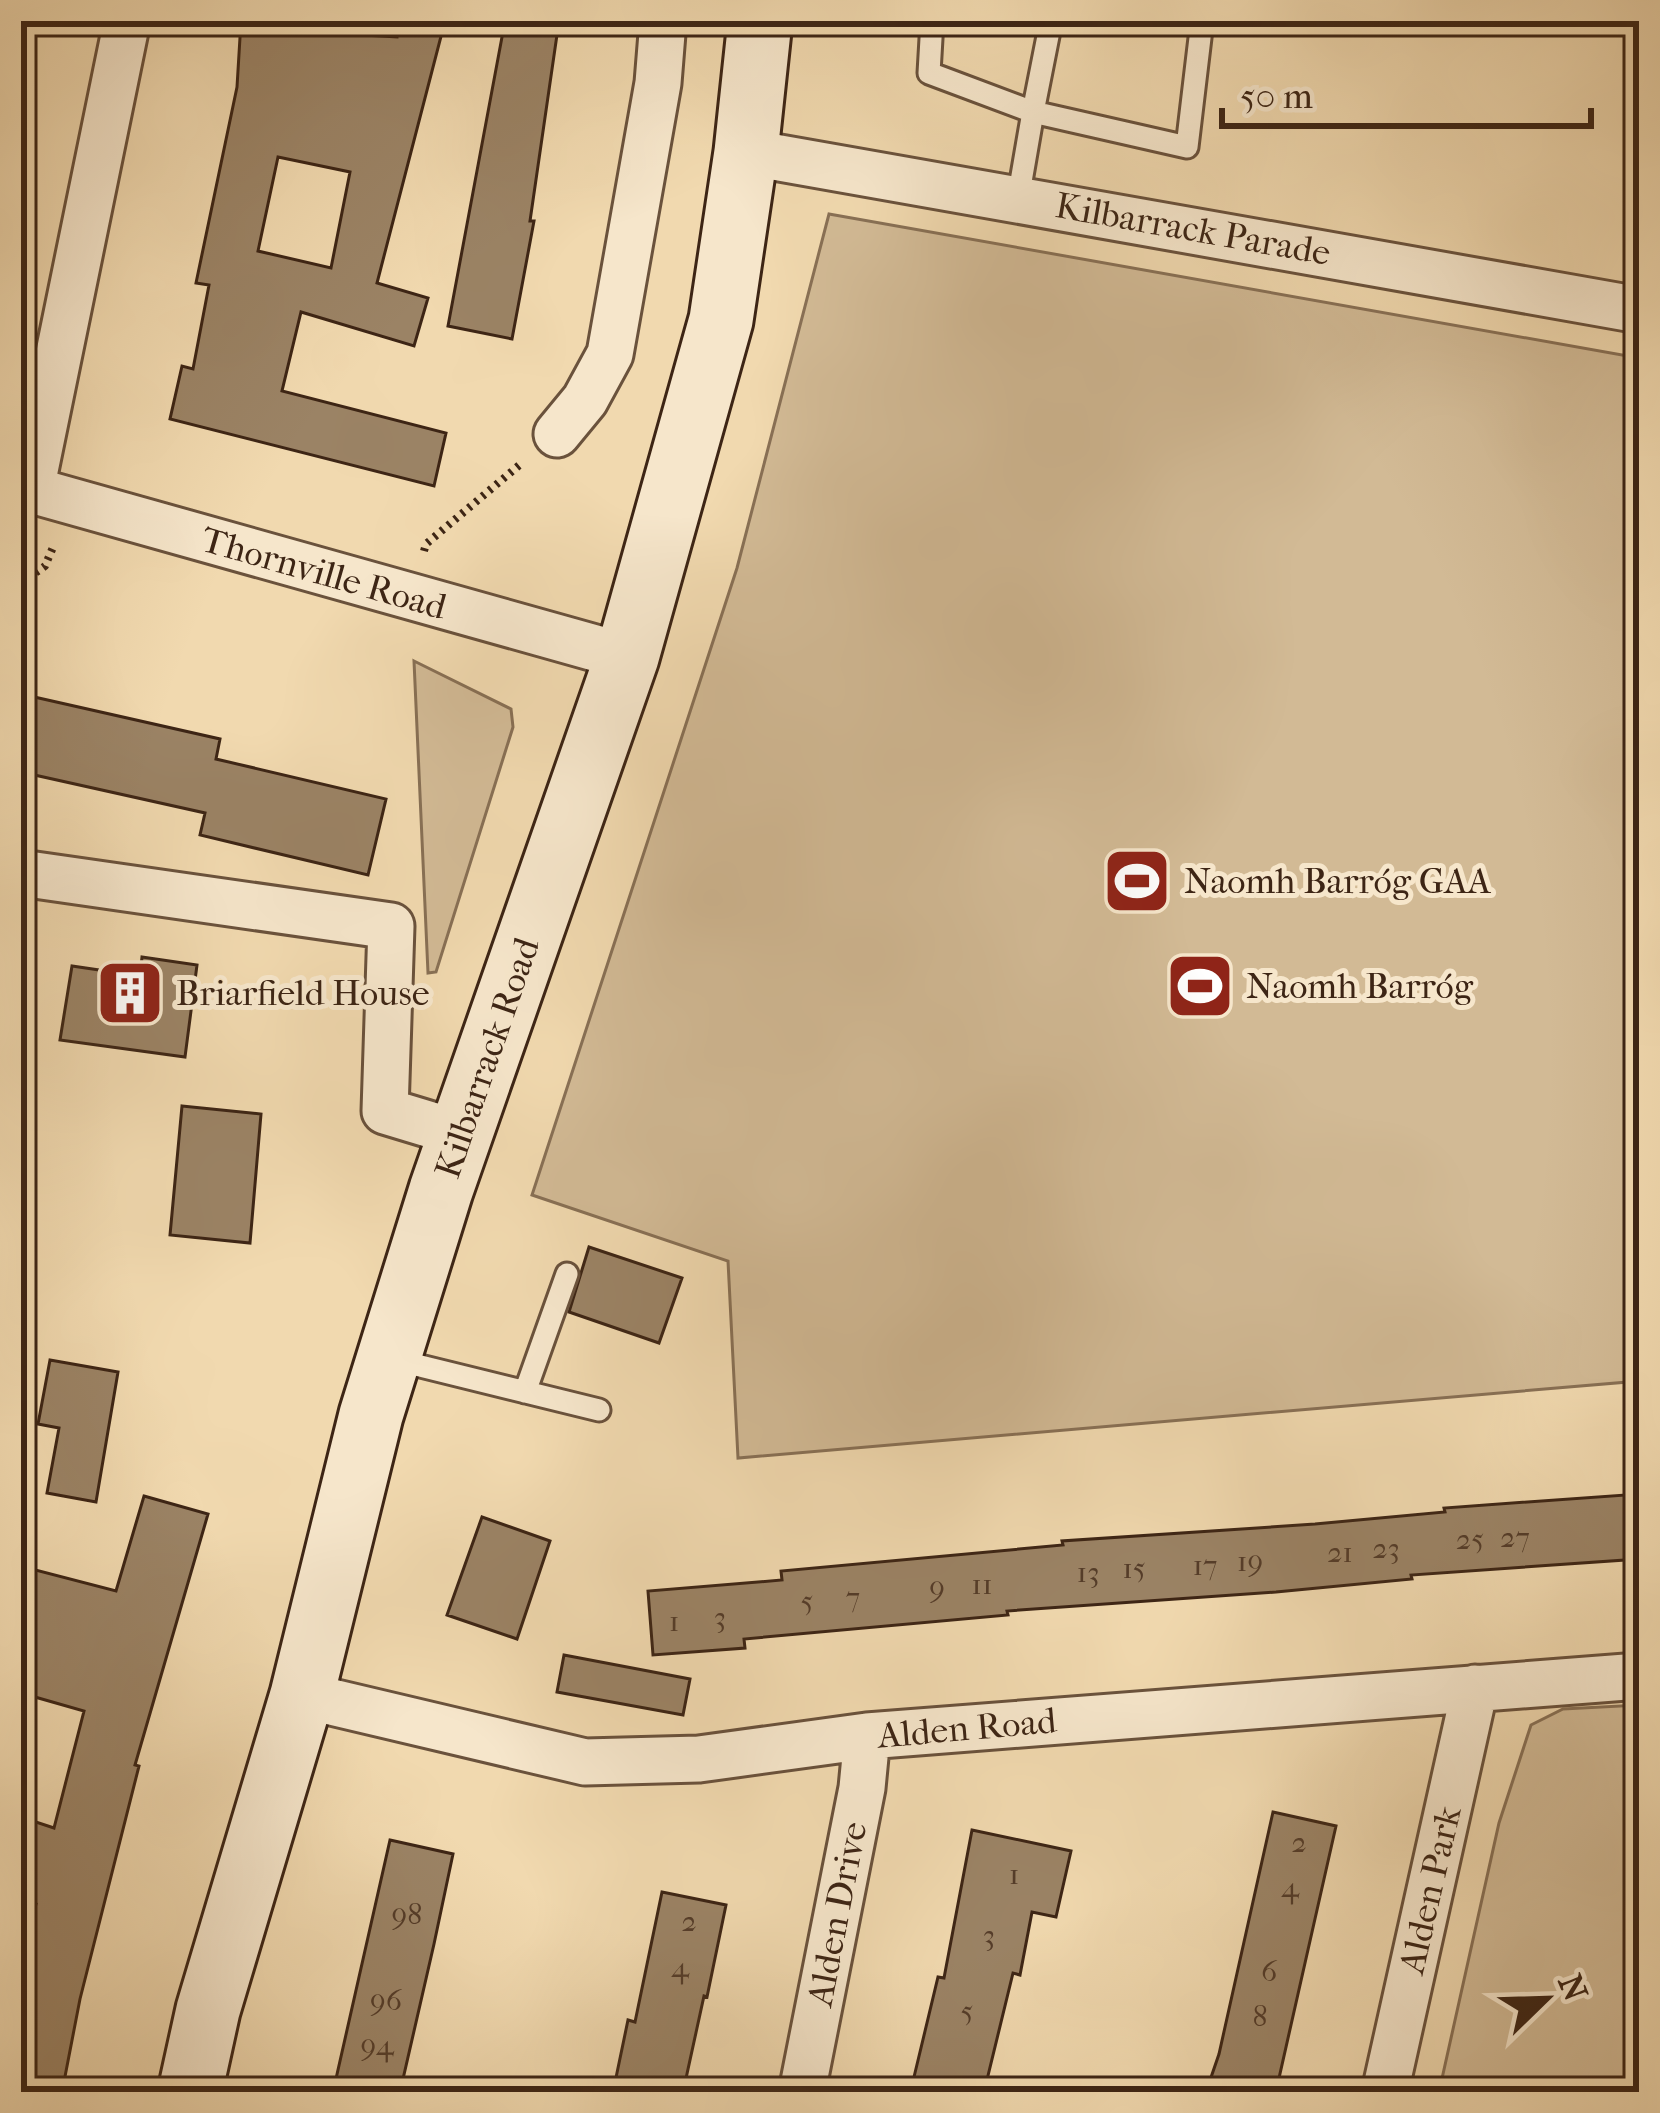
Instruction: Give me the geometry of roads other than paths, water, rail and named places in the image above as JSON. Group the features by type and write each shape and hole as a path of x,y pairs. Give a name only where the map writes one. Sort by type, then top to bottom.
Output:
{"main road":[{"name":"Kilbarrack Road","path":"190,2092 208,2010 302,1695 371,1415 461,1134 627,657 721,320 760,21"}],"street":[{"path":"26,488 128,21"},
{"path":"557,434 585,400 610,354 658,83 662,21"},
{"name":"Kilbarrack Parade","path":"746,152 1639,310"},
{"name":"Thornville Road","path":"26,488 627,657"},
{"path":"21,873 391,926 385,1111 461,1134"},
{"name":"Alden Road","path":"302,1695 585,1762 699,1759 867,1736 1639,1676"},
{"name":"Alden Park","path":"1385,2092 1475,1688"},
{"name":"Alden Drive","path":"802,2092 862,1787 867,1736"}],"lane":[{"path":"932,21 929,73 1033,112 1187,147 1202,21"},
{"path":"1018,199 1051,21"},
{"path":"525,1392 567,1274"},
{"path":"389,1358 598,1410"}],"place":[{"name":"Naomh Barróg GAA","path":"1137,881"},
{"name":"Naomh Barróg","path":"1200,986"},
{"name":"Briarfield House","path":"130,993"}]}
